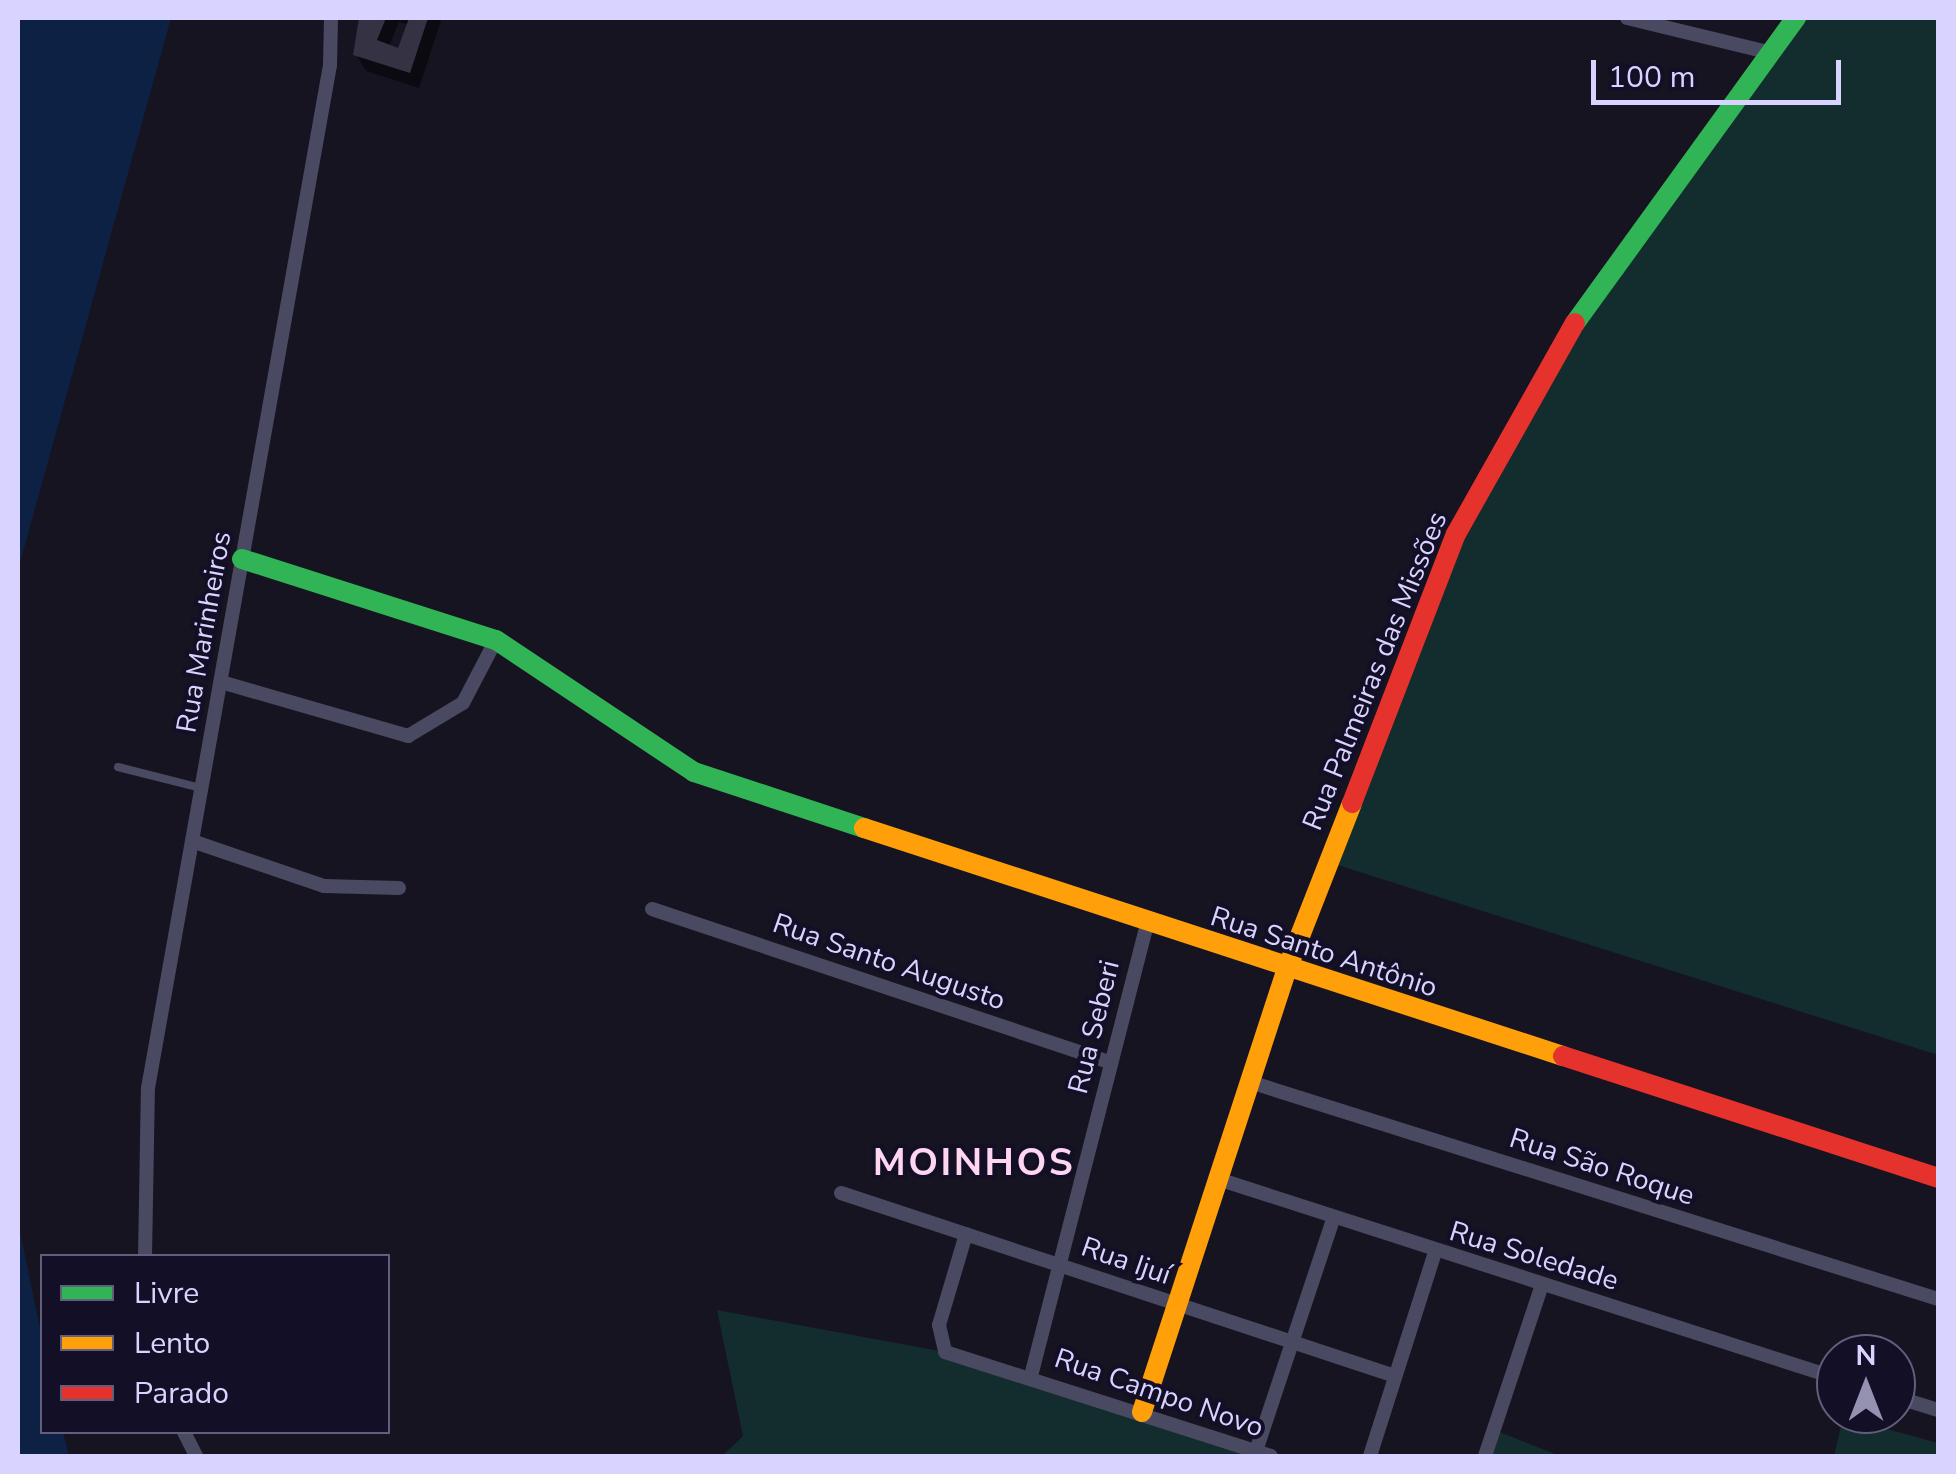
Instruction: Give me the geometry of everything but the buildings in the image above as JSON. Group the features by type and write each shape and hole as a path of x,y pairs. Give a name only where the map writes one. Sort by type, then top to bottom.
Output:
{"street":[{"name":"Rua Marinheiros","path":"145,1254 148,1088 330,64 331,18"},
{"path":"1627,18 1768,52"},
{"name":"Rua Palmeiras das Missões","path":"1142,1412 1286,969 1456,534 1604,273 1796,18"},
{"name":"Rua Santo Antônio","path":"242,558 496,640 694,772 1147,924 1938,1178"},
{"path":"221,682 408,736 463,702 496,640"},
{"path":"192,841 324,886 399,888"},
{"name":"Rua Santo Augusto","path":"652,909 1111,1063"},
{"name":"Rua Seberi","path":"1031,1376 1147,924"},
{"name":"Rua São Roque","path":"1250,1082 1938,1299"},
{"name":"Rua Soledade","path":"1218,1179 1333,1220 1816,1372"},
{"name":"Rua Ijuí","path":"841,1192 1396,1376"},
{"path":"1263,1454 1333,1220"},
{"name":"Rua Campo Novo","path":"966,1234 939,1325 945,1352 1031,1376 1263,1454"},
{"path":"1370,1456 1436,1252"},
{"path":"1485,1456 1542,1284"}],"lane":[{"path":"118,766 202,788"}],"green space":[{"path":"1796,18 1938,18 1938,1055 1328,862 1456,534 1604,273"},
{"path":"717,1310 945,1352 1265,1456 722,1456 743,1436"},
{"path":"1492,1429 1560,1456 1483,1456"},
{"path":"1839,1434 1905,1434 1938,1443 1938,1456 1834,1456"}],"water":[{"path":"18,18 171,18 18,570"},
{"path":"18,1222 40,1328 40,1434 64,1434 69,1456 18,1456"}],"traffic: fast":[{"path":"1575,323 1796,18"},
{"path":"242,559 496,640 694,772 864,828"}],"traffic: slow":[{"path":"1142,1412 1287,969 1352,803"},
{"path":"864,828 1563,1056"}],"traffic: jam":[{"path":"1352,803 1456,534 1575,323"},
{"path":"1563,1056 1938,1178"}],"district":[{"name":"MOINHOS","path":"974,1163"}]}
